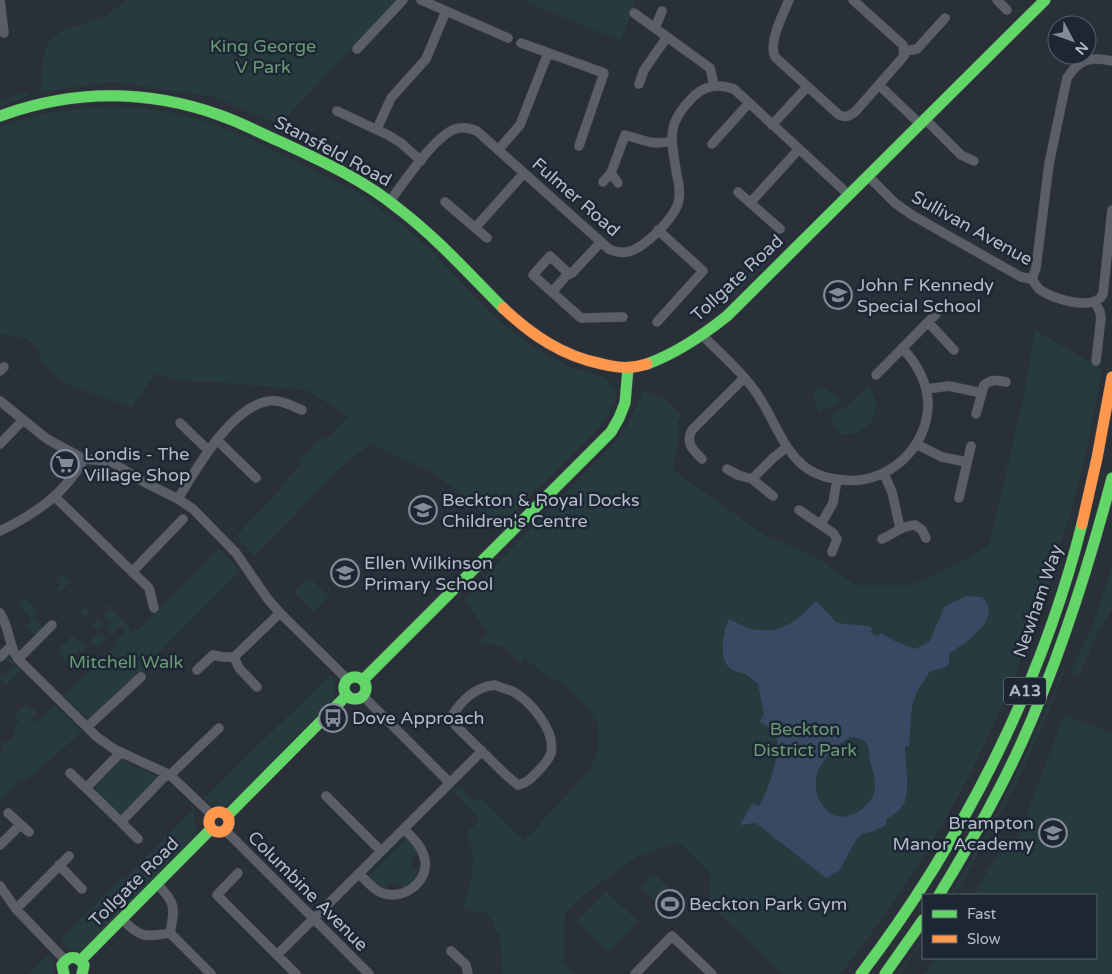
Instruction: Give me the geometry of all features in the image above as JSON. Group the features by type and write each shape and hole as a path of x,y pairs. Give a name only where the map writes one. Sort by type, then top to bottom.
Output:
{"main road":[{"name":"Tollgate Road","path":"628,368 655,361 678,351 703,336 727,316 1045,0"},
{"name":"Stansfeld Road","path":"0,116 35,104 75,98 110,96 159,99 186,105 232,120 310,156 358,181 390,201 432,237 500,306 546,344 568,356 591,363 628,368"},
{"path":"363,680 610,432 622,413 625,404 625,378 628,368"},
{"name":"Newham Way","path":"861,974 928,878 957,829 1004,739 1039,658 1063,591 1081,527 1098,455 1112,377"},
{"name":"Newham Way","path":"940,894 958,866 999,792 1027,735 1071,623 1091,561 1112,478"},
{"path":"358,677 363,680 366,685 366,691 363,696 358,699 347,695 344,690 344,684 348,680 358,677"},
{"path":"227,816 347,695"},
{"path":"216,812 222,812 227,816 229,820 225,830 221,832 211,829 209,819 212,815 216,812"},
{"name":"Tollgate Road","path":"81,960 211,829"},
{"path":"885,974 922,921"},
{"path":"64,974 62,965 70,957 76,957 81,960 84,965 82,974"}],"street":[{"path":"0,0 4,33"},
{"path":"357,50 403,0"},
{"path":"421,0 508,38"},
{"path":"789,0 772,44 772,52 807,87 843,117 850,116 855,112 901,62 904,56 903,45 854,0"},
{"path":"997,0 1007,10"},
{"path":"377,129 391,98 426,59 446,11"},
{"path":"655,28 662,11"},
{"path":"634,13 710,68 714,85 724,85 734,90 849,195"},
{"path":"904,51 917,48 945,18"},
{"path":"639,84 644,70 667,37"},
{"path":"521,43 604,74 580,146"},
{"path":"498,150 520,125 548,53"},
{"path":"1032,279 1036,268 1048,164 1067,78 1072,69 1092,58 1112,61"},
{"name":"Fulmer Road","path":"390,201 442,136 463,127 477,132 609,250 627,252 637,249 645,244 672,214 679,198 672,141 673,124 678,114 701,90 714,85"},
{"path":"879,85 961,155 974,161"},
{"path":"772,125 807,87"},
{"path":"712,144 749,103"},
{"path":"337,111 401,142 421,161"},
{"path":"603,182 611,173 625,134 659,144 672,141"},
{"path":"750,203 799,149"},
{"path":"475,228 524,173"},
{"path":"611,173 618,183"},
{"name":"Sullivan Avenue","path":"868,176 895,203 912,215 1021,277 1032,279 1039,288 1054,298 1066,301 1095,302"},
{"path":"738,192 780,229"},
{"path":"445,202 487,238"},
{"path":"1096,361 1100,312 1095,302 1103,294 1112,210"},
{"path":"657,322 703,271 658,230"},
{"path":"552,292 600,243"},
{"path":"572,273 566,271 550,256 533,275 581,318 623,317"},
{"path":"876,375 936,314"},
{"path":"928,322 954,350"},
{"path":"703,336 762,399 787,447 808,469 821,476 858,482 884,474 900,463 916,444 926,417 928,402 926,389 918,369 902,348"},
{"path":"702,459 688,442 689,435 744,378"},
{"path":"976,414 984,385 989,381 995,380 1006,382"},
{"path":"926,389 949,386 982,393"},
{"path":"0,401 22,421 47,439 84,459 108,461 193,509 245,565 267,598 280,613 348,680"},
{"path":"178,499 208,450 244,411 263,402 277,401 302,410"},
{"path":"0,444 22,421"},
{"path":"180,424 208,450"},
{"path":"217,440 256,478"},
{"path":"916,444 942,457 968,462"},
{"path":"960,498 971,446"},
{"path":"752,479 787,447"},
{"path":"0,530 25,518 55,497 73,478 84,459"},
{"path":"727,468 752,479 773,496"},
{"path":"884,474 892,492 900,528"},
{"path":"822,524 833,503 837,480"},
{"path":"55,497 149,588 154,608"},
{"path":"800,510 833,533 837,539 832,552"},
{"path":"132,572 183,519"},
{"path":"882,539 892,535 900,528 915,525 922,530 926,538"},
{"path":"0,613 8,629 10,646 18,660 86,728 97,738 121,752 169,775 212,815"},
{"path":"197,670 213,655 234,657 280,613"},
{"path":"18,660 52,625"},
{"path":"0,657 10,646"},
{"path":"234,657 239,668 257,687"},
{"path":"86,728 141,676"},
{"path":"495,685 514,692 539,715 547,727 552,743 551,754 545,763 526,783 518,785 482,751 456,725 452,717 458,707 475,690 485,686 495,685"},
{"path":"363,696 450,783"},
{"path":"121,822 219,728"},
{"path":"277,955 482,751"},
{"path":"86,788 121,752"},
{"path":"70,773 138,839"},
{"path":"326,796 382,851"},
{"path":"8,813 20,826 29,832"},
{"path":"0,845 20,826"},
{"path":"359,874 379,892 390,895 404,893 416,886 424,873 425,861 416,840 404,829"},
{"name":"Columbine Avenue","path":"225,830 369,974"},
{"path":"16,909 68,856"},
{"path":"59,865 82,889"},
{"path":"238,873 217,894 296,974"},
{"path":"157,884 171,899 174,910 170,932"},
{"path":"0,886 3,899 16,909 65,960"},
{"path":"122,919 137,933 146,936 170,932"},
{"path":"170,932 212,974"},
{"path":"635,974 672,936 712,974"},
{"path":"451,951 466,965 468,974"}],"green space":[{"name":"King George V Park","path":"126,0 397,0 279,125 213,97 114,82 41,92 42,62 47,44 61,31 104,17"},
{"path":"522,0 636,0 621,41"},
{"path":"29,92 29,96 0,106 0,100"},
{"path":"108,107 140,108 205,121 237,133 356,191 404,226 429,248 504,325 532,346 570,367 602,376 608,380 615,392 616,400 604,422 499,529 462,495 434,473 370,444 334,473 254,556 236,536 287,482 286,480 302,463 299,460 322,436 326,440 348,416 307,390 215,382 177,381 156,373 132,408 70,385 42,365 38,349 32,342 16,336 0,335 0,127 26,118 53,113"},
{"path":"773,249 776,254 733,297 731,294"},
{"name":"Beckton District Park","path":"1035,330 1102,369 1086,454 1050,581 1007,694 955,803 925,854 892,904 847,966 840,974 783,974 709,904 710,873 678,842 637,857 581,897 565,913 564,963 574,974 502,974 500,936 494,930 494,923 484,911 476,913 463,908 471,879 473,861 471,842 467,832 478,822 478,818 453,791 459,786 475,801 482,799 524,841 589,771 598,750 598,725 586,706 567,686 539,672 540,670 524,658 521,664 503,646 480,643 474,646 488,634 464,599 617,440 628,423 644,390 666,400 682,416 677,422 680,430 673,470 763,534 817,558 856,585 911,585 961,562 989,544 1021,409"},
{"path":"868,386 876,401 875,411 870,423 854,434 841,434 834,425 831,414 847,406"},
{"path":"824,387 841,401 819,412 812,392"},
{"name":"Mitchell Walk","path":"218,548 240,571 161,650 157,658 132,684 129,681 88,719 64,696 119,643 116,640 125,631 120,626 112,635 106,629 112,623 103,615 109,609 104,605 106,603 129,627 130,632 138,630"},
{"path":"1112,567 1112,609 1095,639 1079,676 1071,672 1093,624"},
{"path":"62,574 70,582 60,592 56,588 61,584 56,579"},
{"path":"309,577 329,597 314,612 294,592"},
{"path":"25,598 39,612 34,618 42,626 42,631 36,636 26,626 32,619 18,605"},
{"path":"86,606 90,610 86,616 93,624 99,619 104,625 98,631 80,612"},
{"path":"99,632 106,638 97,647 90,640"},
{"path":"72,635 86,647 82,651 83,654 80,651 68,663 56,651 61,652 60,646 65,644"},
{"path":"7,655 21,671 6,685 0,677 4,673 9,673 7,670 9,671 14,666 6,659 2,660"},
{"path":"1063,670 1065,671 1051,706 1016,782 959,887 954,894 951,894 1011,785"},
{"path":"330,675 336,685 334,699 228,806 214,807 204,798"},
{"name":"Mitchell Walk","path":"28,702 26,705 30,709 32,707 38,712 31,719 35,723 54,705 82,732 28,779 19,780 0,799 0,752 4,747 0,742 3,739 6,744 16,734 12,730 19,721 13,716"},
{"name":"Brampton Manor Academy","path":"1064,715 1112,733 1112,974 924,974 935,959 1097,959 1097,894 974,894 1007,839 1016,843"},
{"path":"121,760 159,777 124,813 109,804 96,788 98,783"},
{"path":"194,808 196,835 83,950 70,950 61,941 73,926 120,880 127,876"},
{"path":"406,839 412,844 419,855 412,858 412,869 419,871 410,884 402,888 399,883 388,883 387,889 369,876"},
{"path":"653,873 673,892 660,906 640,887"},
{"path":"606,891 638,921 608,952 577,921"},
{"path":"922,939 922,942 900,974 897,974"},
{"path":"48,954 55,966 54,974 29,974"}],"water":[{"path":"967,596 982,597 988,605 989,614 986,622 973,636 949,654 949,664 944,668 930,671 917,692 912,706 909,746 905,746 907,781 904,804 895,814 886,819 886,825 872,832 862,834 856,840 839,871 826,878 756,823 740,825 752,804 759,806 762,800 774,768 777,746 773,730 759,722 764,714 758,684 745,674 735,671 726,664 723,645 729,619 755,630 776,629 791,623 816,601 837,623 868,626 872,628 871,633 878,636 881,633 915,649 929,642 945,606","holes":["853,737 864,740 869,747 869,757 874,777 875,788 872,798 858,812 847,816 831,814 820,802 817,794 816,778 818,771 828,755 842,742"]}],"traffic: fast":[{"path":"647,364 669,355 727,316 1045,0"},
{"path":"0,116 54,101 109,96 137,97 164,101 192,107 227,118 327,164 372,189 413,220 440,244 503,308"},
{"path":"363,680 611,432 625,403 628,368"},
{"path":"940,894 972,840 1012,764 1035,712 1072,613 1112,478"},
{"path":"861,974 898,923 932,870 994,760 1021,703 1044,644 1065,585 1082,524"},
{"path":"355,677 363,680 366,688 363,696 355,699 347,696 344,688 347,680 355,677"},
{"path":"227,816 347,695"},
{"path":"81,960 211,829"},
{"path":"885,974 922,921"},
{"path":"64,974 62,965 70,958 79,959 84,965 82,974"}],"traffic: slow":[{"path":"503,308 548,343 574,356 619,367 635,367 647,364"},
{"path":"1082,524 1112,377"},
{"path":"219,812 226,815 229,822 226,829 219,832 212,829 209,822 212,815 219,812"}],"place":[{"name":"John F Kennedy Special School","path":"838,295"},
{"name":"Londis - The Village Shop","path":"65,464"},
{"name":"Beckton & Royal Docks Children's Centre","path":"423,510"},
{"name":"Ellen Wilkinson Primary School","path":"345,573"},
{"name":"Dove Approach","path":"333,718"},
{"name":"Brampton Manor Academy","path":"1053,833"},
{"name":"Beckton Park Gym","path":"670,904"}]}
